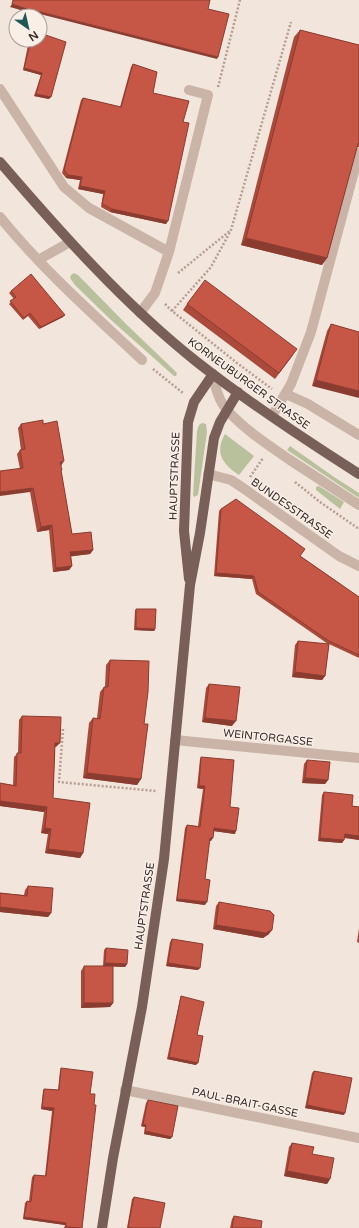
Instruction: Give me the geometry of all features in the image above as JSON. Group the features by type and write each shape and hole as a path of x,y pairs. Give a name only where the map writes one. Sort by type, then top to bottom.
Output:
{"main road":[{"name":"KORNEUBURGER STRASSE","path":"0,162 70,242 104,278 184,352 272,416 359,474"},
{"name":"HAUPTSTRASSE","path":"190,585 186,561 184,532 188,422 194,402 213,374"},
{"name":"HAUPTSTRASSE","path":"102,1228 125,1090 143,999 164,858 190,585 200,533 208,474 217,430 238,392"}],"street":[{"path":"0,89 64,187 89,208 169,252"},
{"path":"140,312 155,293 169,252 208,95 189,90"},
{"path":"272,416 285,396 299,365 311,332 359,153"},
{"path":"0,217 38,260 88,310 142,360"},
{"path":"38,260 70,242"},
{"path":"213,374 218,393 227,410 247,428 270,447 359,505"},
{"path":"285,396 308,404 359,435"},
{"name":"BUNDESSTRASSE","path":"208,474 231,480 339,556 359,566"},
{"name":"WEINTORGASSE","path":"175,740 359,758"},
{"name":"PAUL-BRAIT-GASSE","path":"125,1090 359,1138"}],"path":[{"path":"172,311 211,267 231,230 291,22"},
{"path":"173,278 231,230"},
{"path":"155,293 172,311 236,363 285,396"},
{"path":"142,360 180,390"},
{"path":"243,488 264,456 269,461"},
{"path":"292,479 320,502 359,529"},
{"path":"63,729 58,782 170,793"}],"green space":[{"path":"74,273 78,275 177,373 176,376 174,376 111,320 75,285 70,278"},
{"path":"202,423 206,424 207,432 198,495 194,497 197,431 199,425"},
{"path":"225,434 254,456 239,475 225,463 220,453 220,447"},
{"path":"290,446 359,493 359,498 287,450"},
{"path":"319,486 344,502 340,509 316,490 316,487"}],"building":[{"path":"13,0 210,0 208,9 229,14 218,57 48,14 48,8 24,8 12,4"},
{"path":"300,30 359,45 359,143 327,258 246,238"},
{"path":"48,36 66,42 51,97 36,94 42,73 24,68 29,48 48,48"},
{"path":"133,64 157,72 153,93 189,101 183,122 189,123 168,221 112,209 102,204 105,191 80,186 82,177 68,175 64,170 83,98 121,107"},
{"path":"31,274 65,315 41,327 30,313 24,318 10,301 16,297 11,291"},
{"path":"205,280 297,349 279,373 187,304"},
{"path":"331,324 359,332 359,391 316,380"},
{"path":"43,420 43,424 57,421 64,461 60,462 61,470 72,534 91,532 93,550 70,552 72,566 56,568 52,525 41,527 33,488 0,492 0,471 23,468 20,450 25,449 21,424"},
{"path":"236,499 305,549 300,556 359,597 359,655 329,641 258,592 254,576 216,573 221,509"},
{"path":"136,609 156,609 155,629 136,628"},
{"path":"298,641 329,644 325,676 295,672"},
{"path":"110,660 149,661 148,692 144,724 148,724 141,779 87,773 93,718 100,719 104,687 108,687"},
{"path":"209,684 240,687 236,721 205,718"},
{"path":"22,716 61,717 60,743 55,743 53,798 90,803 83,853 48,849 51,829 45,828 47,807 0,801 0,783 16,786 17,753 21,753"},
{"path":"201,757 234,760 230,807 239,808 236,831 214,828 213,838 210,838 205,879 210,880 207,902 177,899 187,825 200,827 205,786 199,786"},
{"path":"307,760 330,762 328,780 305,778"},
{"path":"324,792 353,795 352,806 359,807 359,836 345,834 344,840 320,838"},
{"path":"28,886 53,888 51,913 0,907 0,893 27,896"},
{"path":"219,902 270,911 274,915 272,930 266,933 216,925"},
{"path":"172,939 203,944 200,968 168,963"},
{"path":"106,948 128,950 127,964 105,963"},
{"path":"84,966 113,966 113,1003 84,1003"},
{"path":"181,996 204,1002 197,1035 203,1036 198,1063 169,1057"},
{"path":"61,1068 93,1072 90,1094 95,1094 94,1105 96,1105 82,1228 66,1227 66,1223 24,1217 27,1201 31,1202 34,1175 46,1176 54,1108 42,1107 44,1089 59,1090"},
{"path":"314,1071 352,1078 345,1113 307,1105"},
{"path":"148,1100 178,1106 172,1137 145,1131 146,1125 143,1124"},
{"path":"292,1143 314,1147 312,1154 334,1158 330,1179 287,1171"},
{"path":"134,1197 165,1203 160,1228 128,1227"},
{"path":"234,1216 262,1221 261,1228 232,1228"}]}
